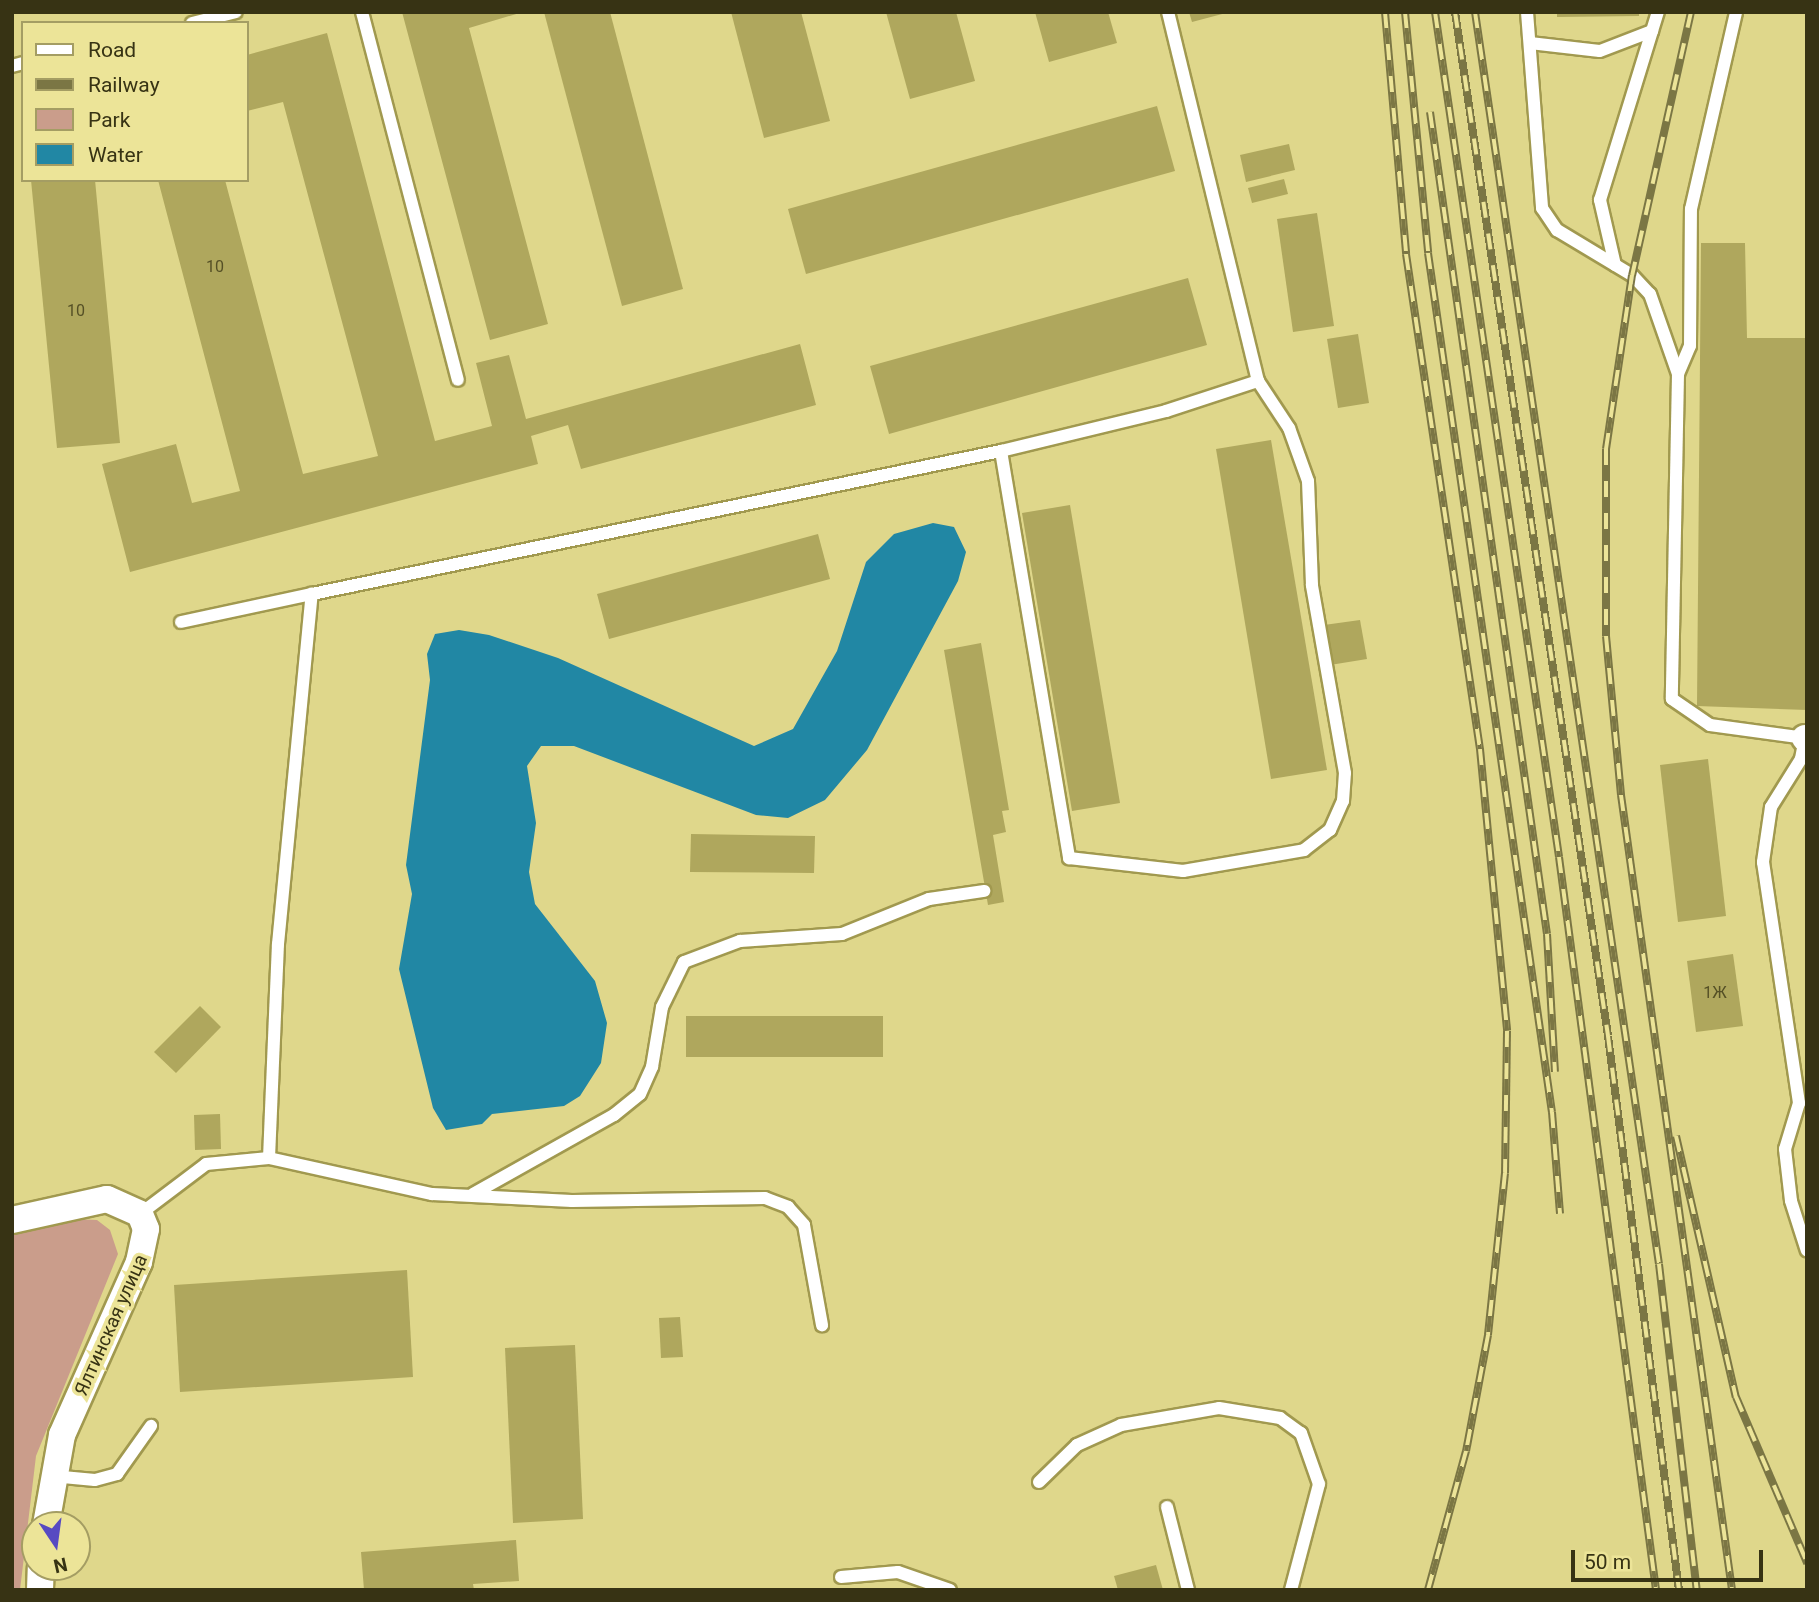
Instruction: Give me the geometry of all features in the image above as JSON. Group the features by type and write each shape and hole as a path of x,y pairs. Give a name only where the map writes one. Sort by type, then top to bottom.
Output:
{"street":[{"path":"12,1220 107,1199 140,1214"},
{"name":"Ялтинская улица","path":"48,1511 52,1476 62,1436 145,1245 140,1214"}],"lane":[{"path":"200,21 236,12"},
{"path":"362,12 458,380"},
{"path":"1001,451 1069,858 1183,871 1304,850 1330,830 1343,801 1345,773 1312,585 1308,481 1289,428 1258,381 1168,12"},
{"path":"1527,12 1542,208 1557,230 1615,265 1650,294 1678,374 1672,699 1710,725 1806,738 1801,759 1771,807 1763,862 1799,1103 1785,1149 1807,1251"},
{"path":"1615,265 1600,200 1658,12"},
{"path":"1678,374 1690,346 1691,209 1736,12"},
{"path":"1530,43 1600,51 1653,31"},
{"path":"181,622 1001,451 1166,411 1258,381"},
{"path":"269,1158 278,944 312,594"},
{"path":"473,1194 614,1115 640,1094 652,1068 662,1007 684,962 740,941 842,934 929,899 984,891"},
{"path":"140,1214 206,1164 269,1158 381,1187 572,1201 765,1198 788,1207 804,1225 822,1325"},
{"path":"1039,1482 1077,1445 1121,1425 1219,1408 1280,1418 1301,1433 1319,1484 1291,1590"},
{"path":"52,1476 95,1480 117,1474 151,1426"},
{"path":"1167,1507 1188,1590"},
{"path":"841,1577 898,1572 950,1590"}],"green space":[{"path":"73,1219 97,1220 110,1230 118,1254 36,1456 29,1511 21,1511 20,1590 12,1590 12,1233"}],"water":[{"path":"933,523 954,527 966,552 958,581 867,750 825,800 788,818 756,815 574,746 541,746 527,766 536,823 529,872 535,904 595,981 607,1023 601,1063 580,1096 564,1106 492,1114 482,1124 446,1130 433,1108 399,969 412,894 406,865 430,680 427,654 435,634 459,630 489,635 558,658 754,746 793,729 837,651 866,562 894,534"}],"building":[{"path":"402,12 523,12 469,28 548,324 490,340"},
{"path":"544,12 610,12 683,289 622,306"},
{"path":"731,12 801,12 830,121 764,138"},
{"path":"886,12 956,12 975,81 910,99"},
{"path":"1035,12 1108,12 1117,43 1049,62"},
{"path":"1189,12 1226,12 1226,13 1192,22"},
{"path":"1557,12 1639,12 1639,16 1557,17"},
{"path":"327,33 435,441 492,426 476,363 509,355 526,419 800,344 816,405 581,469 568,425 531,436 538,464 130,572 102,464 176,444 192,503 240,491 159,182 226,182 303,474 378,456 283,102 248,111 248,55"},
{"path":"1157,106 1175,171 806,274 788,209"},
{"path":"1289,144 1295,170 1246,182 1240,155"},
{"path":"1284,179 1288,194 1252,203 1248,188"},
{"path":"31,182 95,182 120,443 57,448"},
{"path":"1317,213 1334,326 1293,332 1277,219"},
{"path":"1701,243 1745,243 1747,338 1807,338 1807,710 1697,706"},
{"path":"1188,278 1207,345 889,434 870,366"},
{"path":"1358,334 1369,403 1338,408 1327,339"},
{"path":"1271,440 1327,770 1271,779 1216,449"},
{"path":"1070,505 1120,803 1072,811 1022,513"},
{"path":"818,534 830,579 609,639 597,594"},
{"path":"1360,620 1367,659 1330,665 1324,625"},
{"path":"981,643 1009,810 1002,811 1006,832 993,835 1004,902 988,905 944,650"},
{"path":"1708,759 1726,916 1678,922 1660,765"},
{"path":"691,834 815,836 814,873 690,872"},
{"path":"1733,954 1743,1026 1696,1032 1687,961"},
{"path":"200,1006 221,1027 176,1073 154,1052"},
{"path":"686,1016 883,1016 883,1057 686,1057"},
{"path":"220,1114 221,1149 195,1150 194,1115"},
{"path":"407,1270 413,1377 180,1392 174,1285"},
{"path":"680,1317 683,1357 661,1358 659,1318"},
{"path":"575,1345 583,1519 513,1523 505,1348"},
{"path":"516,1540 519,1581 473,1584 474,1590 364,1590 361,1552"},
{"path":"1156,1565 1163,1590 1118,1590 1114,1576"}],"railway":[{"path":"1385,12 1406,254 1480,749 1507,1031 1505,1173 1488,1335 1466,1451 1428,1590"},
{"path":"1405,12 1428,253 1552,1112 1560,1214"},
{"path":"1435,12 1559,857 1656,1590"},
{"path":"1455,12 1608,1036 1679,1590"},
{"path":"1475,12 1659,1264 1697,1590"},
{"path":"1691,12 1632,275 1606,449 1606,636 1621,795 1732,1590"},
{"path":"1430,112 1547,934 1555,1072"},
{"path":"1676,1136 1736,1397 1807,1563"}]}
